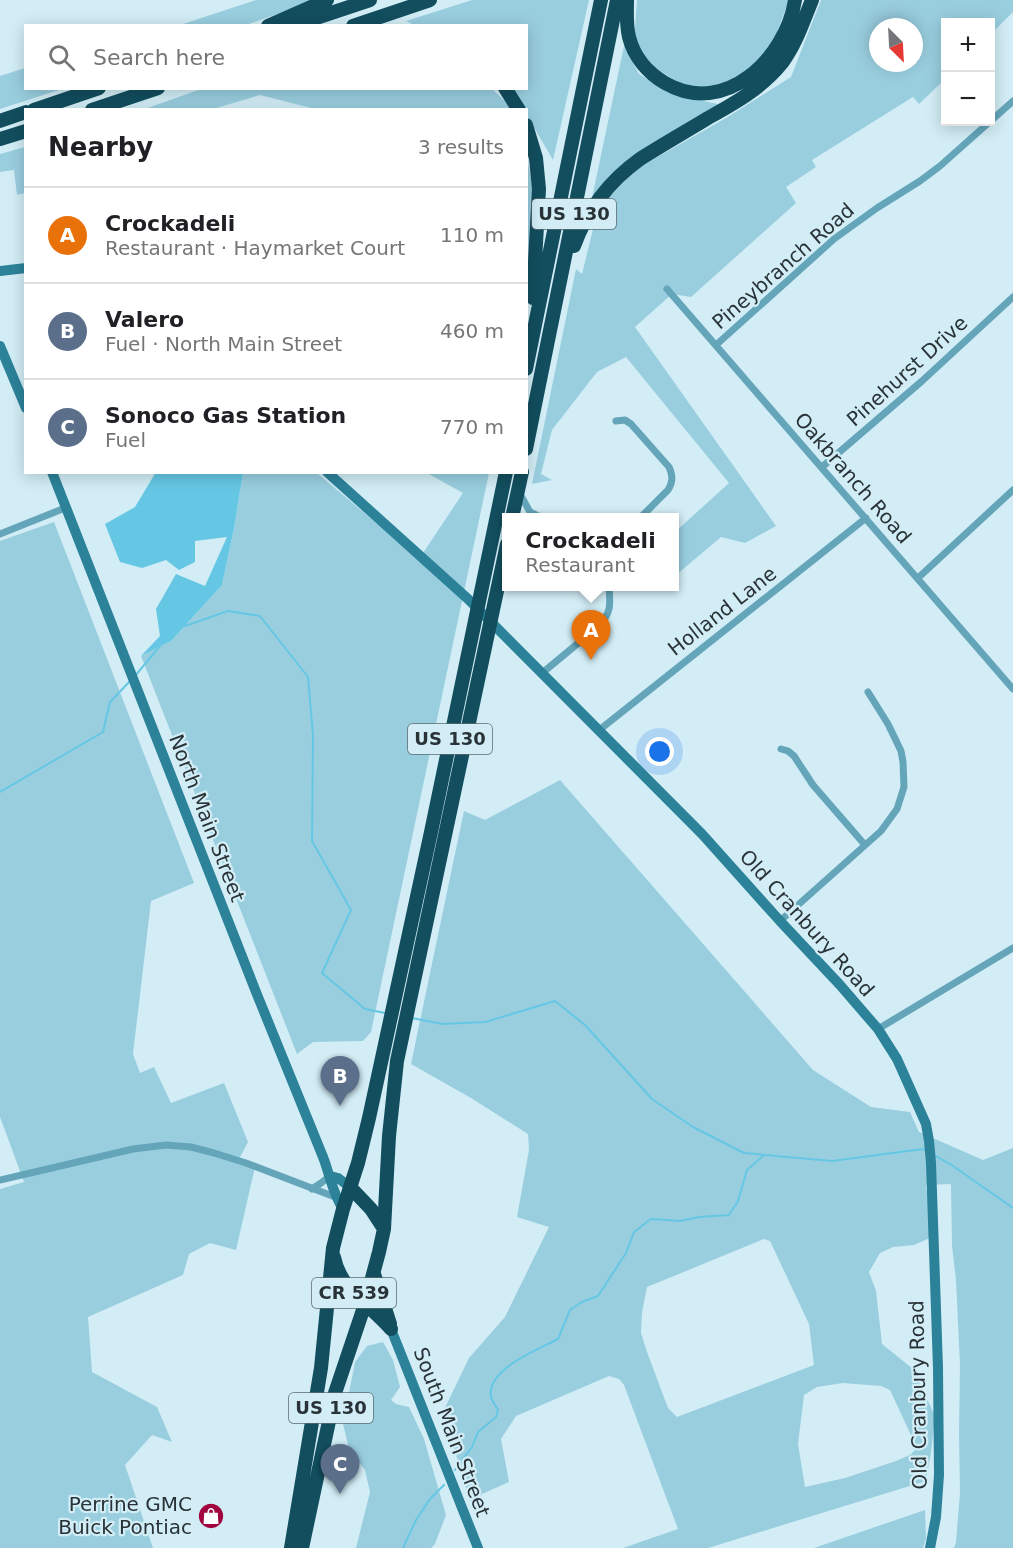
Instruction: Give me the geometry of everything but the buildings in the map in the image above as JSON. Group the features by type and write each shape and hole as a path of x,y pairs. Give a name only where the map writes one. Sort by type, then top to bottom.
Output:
{"highway":[{"path":"273,24 327,0"},
{"path":"298,24 370,0"},
{"path":"359,24 430,0"},
{"name":"US 130","path":"528,362 601,0"},
{"name":"US 130","path":"528,439 617,0"},
{"path":"627,0 629,36 643,65 651,74 669,86 700,93 733,86 745,80 764,64 786,32 795,0"},
{"path":"560,282 587,216 604,190 640,159 743,98 762,84 790,50 812,0"},
{"path":"40,108 93,90"},
{"path":"98,108 152,90"},
{"path":"506,90 518,108"},
{"path":"0,121 24,113"},
{"path":"0,139 24,132"},
{"path":"528,132 536,158 539,189 528,362"},
{"name":"US 130","path":"400,1007 506,474"},
{"path":"513,513 522,474"},
{"name":"US 130","path":"291,1548 321,1368 339,1203 350,1187 396,1025 502,569"},
{"name":"US 130","path":"302,1548 335,1393 365,1304 384,1229 397,1061 396,1025"},
{"path":"350,1187 364,1200 384,1229"},
{"path":"339,1203 364,1200"},
{"name":"CR 539","path":"333,1248 334,1260 342,1280 387,1324"},
{"path":"342,1280 355,1287 361,1286 373,1276"},
{"name":"CR 539","path":"373,1276 387,1324"},
{"path":"356,1330 363,1322 371,1319 387,1324"}],"street":[{"name":"Pineybranch Road","path":"716,345 834,239 940,166 1013,101"},
{"path":"0,271 24,268"},
{"name":"Oakbranch Road","path":"667,289 1013,689"},
{"name":"Pinehurst Drive","path":"822,467 914,388 1013,297"},
{"path":"0,346 24,403"},
{"path":"616,421 625,420 631,423 672,473 669,490 645,513"},
{"name":"North Main Street","path":"53,474 339,1203"},
{"name":"Old Cranbury Road","path":"329,474 478,609 702,834 840,985 888,1043 922,1113 929,1141 931,1163 939,1475 936,1517 930,1548"},
{"path":"518,489 526,507 532,513"},
{"path":"918,578 1013,490"},
{"path":"0,534 65,508"},
{"name":"Holland Lane","path":"598,731 866,518"},
{"path":"541,674 606,619 610,604 609,591"},
{"path":"780,921 881,831 897,809 904,787 901,751 888,724 868,692"},
{"path":"781,749 794,756 813,785 865,845"},
{"path":"878,1029 1013,948"},
{"path":"0,1180 133,1149 166,1145 191,1147 246,1163 312,1189 339,1203"},
{"path":"312,1189 330,1176 338,1178 350,1187"},
{"name":"South Main Street","path":"387,1324 478,1548"}],"shaded area":[{"path":"256,0 316,0 249,24 183,24"},
{"path":"472,0 589,0 553,160 528,117 528,108 522,108 512,90 528,90 528,24 412,24 406,21"},
{"path":"637,0 789,0 775,38 758,61 735,80 691,90 655,68 634,43"},
{"path":"821,0 1013,0 1013,12 995,30 995,18 941,18 941,83 919,104 913,97 812,160 816,167 786,187 796,203 691,297 672,294 635,327 776,526 745,543 721,537 679,573 679,528 729,483 626,357 597,372 552,430 541,474 552,480 532,484 576,269 582,274 598,209 636,169 726,118 791,77"},
{"path":"624,46 639,74 671,94 722,105 644,148 592,198"},
{"path":"24,68 24,90 59,90 0,109 0,76"},
{"path":"198,90 493,90 510,108 311,108 260,95 216,108 148,108"},
{"path":"24,147 24,193 17,195 14,170 0,172 0,154"},
{"path":"528,164 530,172 538,229 528,281"},
{"path":"155,474 243,474 222,585 171,641 141,656 160,636 156,609 176,574 205,586 227,537 195,541 195,562 179,570 166,560 142,568 120,562 105,524 135,507"},
{"path":"243,474 318,474 419,559 463,493 429,474 489,474 371,1032 363,1041 313,1042 297,1054 141,656 171,641 222,585"},
{"path":"54,522 194,883 151,901 133,1054 140,1073 154,1067 171,1103 224,1083 248,1142 238,1161 255,1167 236,1250 210,1243 189,1254 183,1275 88,1317 92,1372 157,1407 172,1442 152,1435 125,1465 153,1548 0,1548 0,1189 24,1182 0,1117 0,541"},
{"path":"560,780 813,1070 871,1107 910,1112 919,1132 983,1160 1013,1148 1013,1548 954,1548 960,1493 960,1365 952,1246 951,1184 926,1185 932,1237 914,1245 893,1247 880,1253 869,1272 876,1291 882,1344 913,1369 935,1416 926,1481 708,1548 623,1548 678,1529 624,1385 619,1379 609,1376 516,1416 501,1439 509,1482 482,1494 471,1504 442,1414 469,1358 505,1317 549,1227 517,1217 529,1150 528,1134 411,1064 464,811 485,820","holes":["764,1239 770,1241 809,1324 814,1365 677,1417 668,1408 641,1333 647,1287","843,1383 881,1386 890,1390 917,1448 910,1455 896,1461 845,1478 805,1487 798,1444 804,1395 817,1387"]},
{"path":"383,1342 393,1360 400,1387 391,1400 396,1404 409,1407 424,1439 446,1515 435,1544 431,1548 356,1548 370,1492 365,1470 349,1449 343,1424 355,1362 367,1346"},
{"path":"925,1510 926,1538 923,1548 814,1548"}],"waterway":[{"path":"185,626 228,611 260,616 308,677 313,735 312,841 351,910 322,973 365,1009 385,1013"},
{"path":"135,676 160,646"},
{"path":"0,792 103,732 110,702 131,680"},
{"path":"412,1018 442,1024 485,1022 555,1001 585,1025 652,1099 693,1127 744,1153 832,1161 923,1149 926,1151"},
{"path":"455,1470 472,1447 478,1432 496,1417 498,1410 491,1397 492,1387 497,1378 516,1361 558,1339 570,1310 598,1296 626,1253 634,1232 651,1219 680,1221 729,1215 738,1201 747,1170 764,1155"},
{"path":"934,1155 1013,1208"},
{"path":"403,1548 416,1520 430,1499 444,1485"}],"place":[{"name":"Crockadeli","path":"591,660"},
{"name":"Valero","path":"340,1106"},
{"name":"Sonoco Gas Station","path":"340,1494"},
{"name":"Perrine GMC Buick Pontiac","path":"211,1516"}]}
